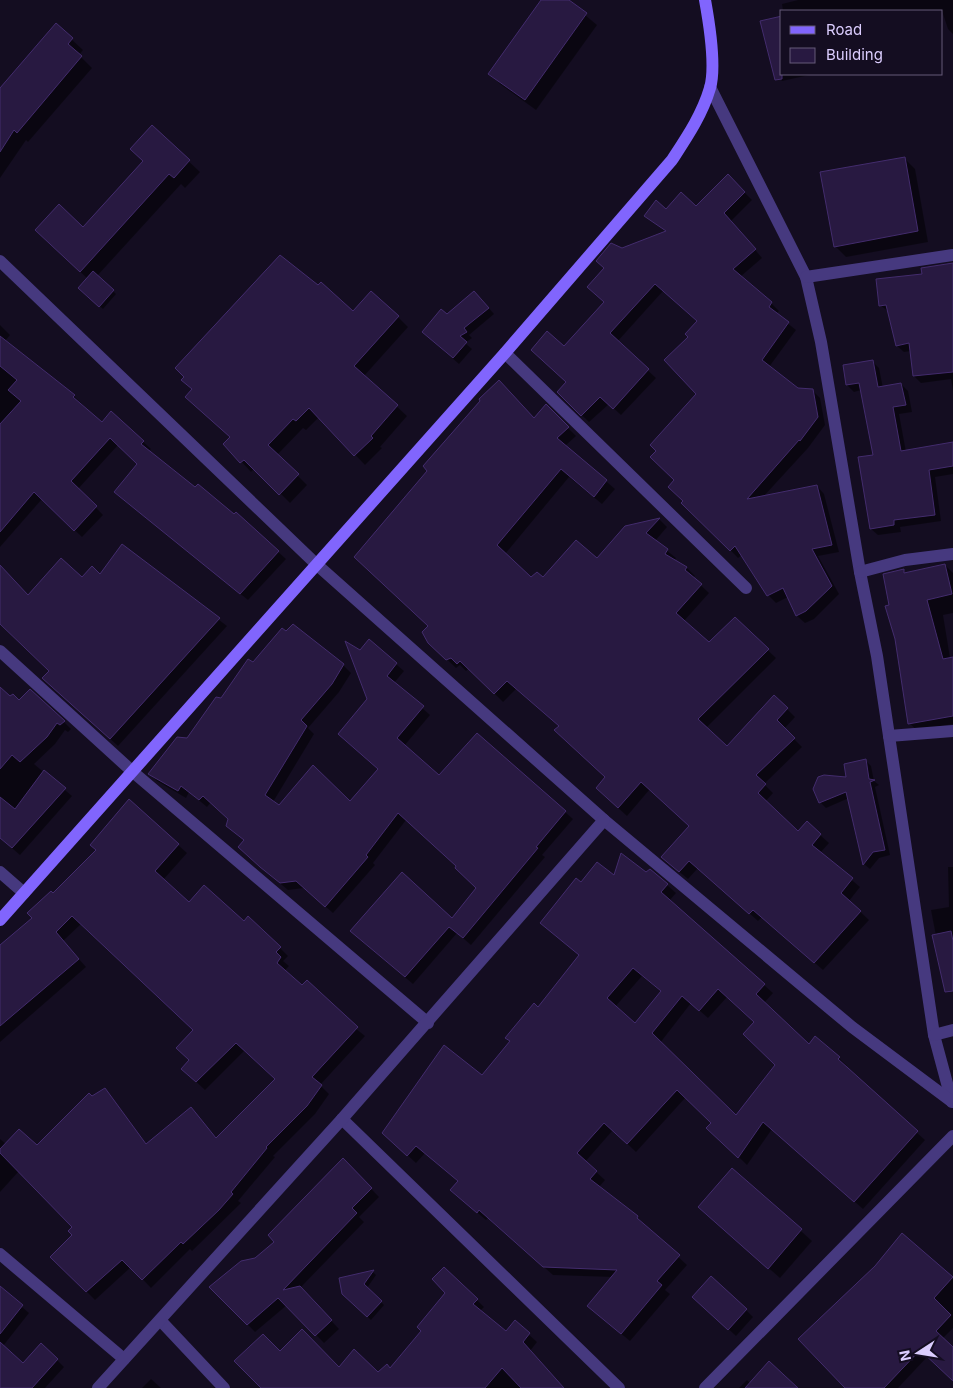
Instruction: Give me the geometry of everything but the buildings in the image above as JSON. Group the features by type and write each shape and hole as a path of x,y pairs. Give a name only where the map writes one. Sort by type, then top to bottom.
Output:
{"street":[{"path":"0,920 505,353 672,160 693,129 710,87 711,36 705,0"},
{"path":"710,87 806,277 821,342 839,439 860,572 877,656 934,1035 952,1102"},
{"path":"806,277 953,255"},
{"path":"0,261 316,563 604,820 852,1027 952,1102"},
{"path":"505,353 746,588"},
{"path":"860,572 905,560 953,554"},
{"path":"0,651 133,772 428,1023"},
{"path":"889,736 953,731"},
{"path":"98,1388 428,1023 604,820"},
{"path":"0,872 24,893"},
{"path":"934,1035 953,1030"},
{"path":"342,1119 619,1388"},
{"path":"706,1388 953,1136"},
{"path":"0,1254 124,1359"},
{"path":"160,1320 224,1388"}]}
